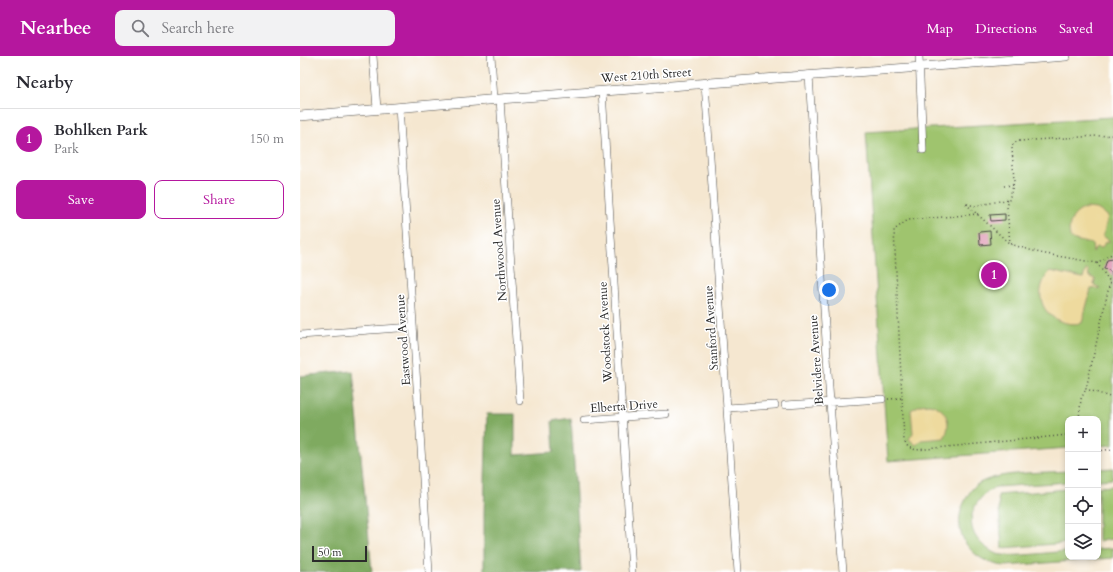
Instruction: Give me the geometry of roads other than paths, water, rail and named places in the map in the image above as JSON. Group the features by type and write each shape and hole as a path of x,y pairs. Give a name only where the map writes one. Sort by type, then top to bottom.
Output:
{"street":[{"path":"373,56 377,109"},
{"name":"Northwood Avenue","path":"491,56 497,99 520,401"},
{"path":"919,56 924,150"},
{"name":"West 210th Street","path":"300,116 497,99 1066,56"},
{"name":"Belvidere Avenue","path":"809,75 830,403 843,572"},
{"name":"Stanford Avenue","path":"705,83 738,572"},
{"name":"Woodstock Avenue","path":"602,91 621,417 632,572"},
{"name":"Eastwood Avenue","path":"399,107 429,572"},
{"path":"300,335 413,327"},
{"path":"785,405 882,399"},
{"path":"728,408 775,405"},
{"name":"Elberta Drive","path":"584,420 666,414"}],"place":[{"name":"Bohlken Park","path":"994,275"}]}
